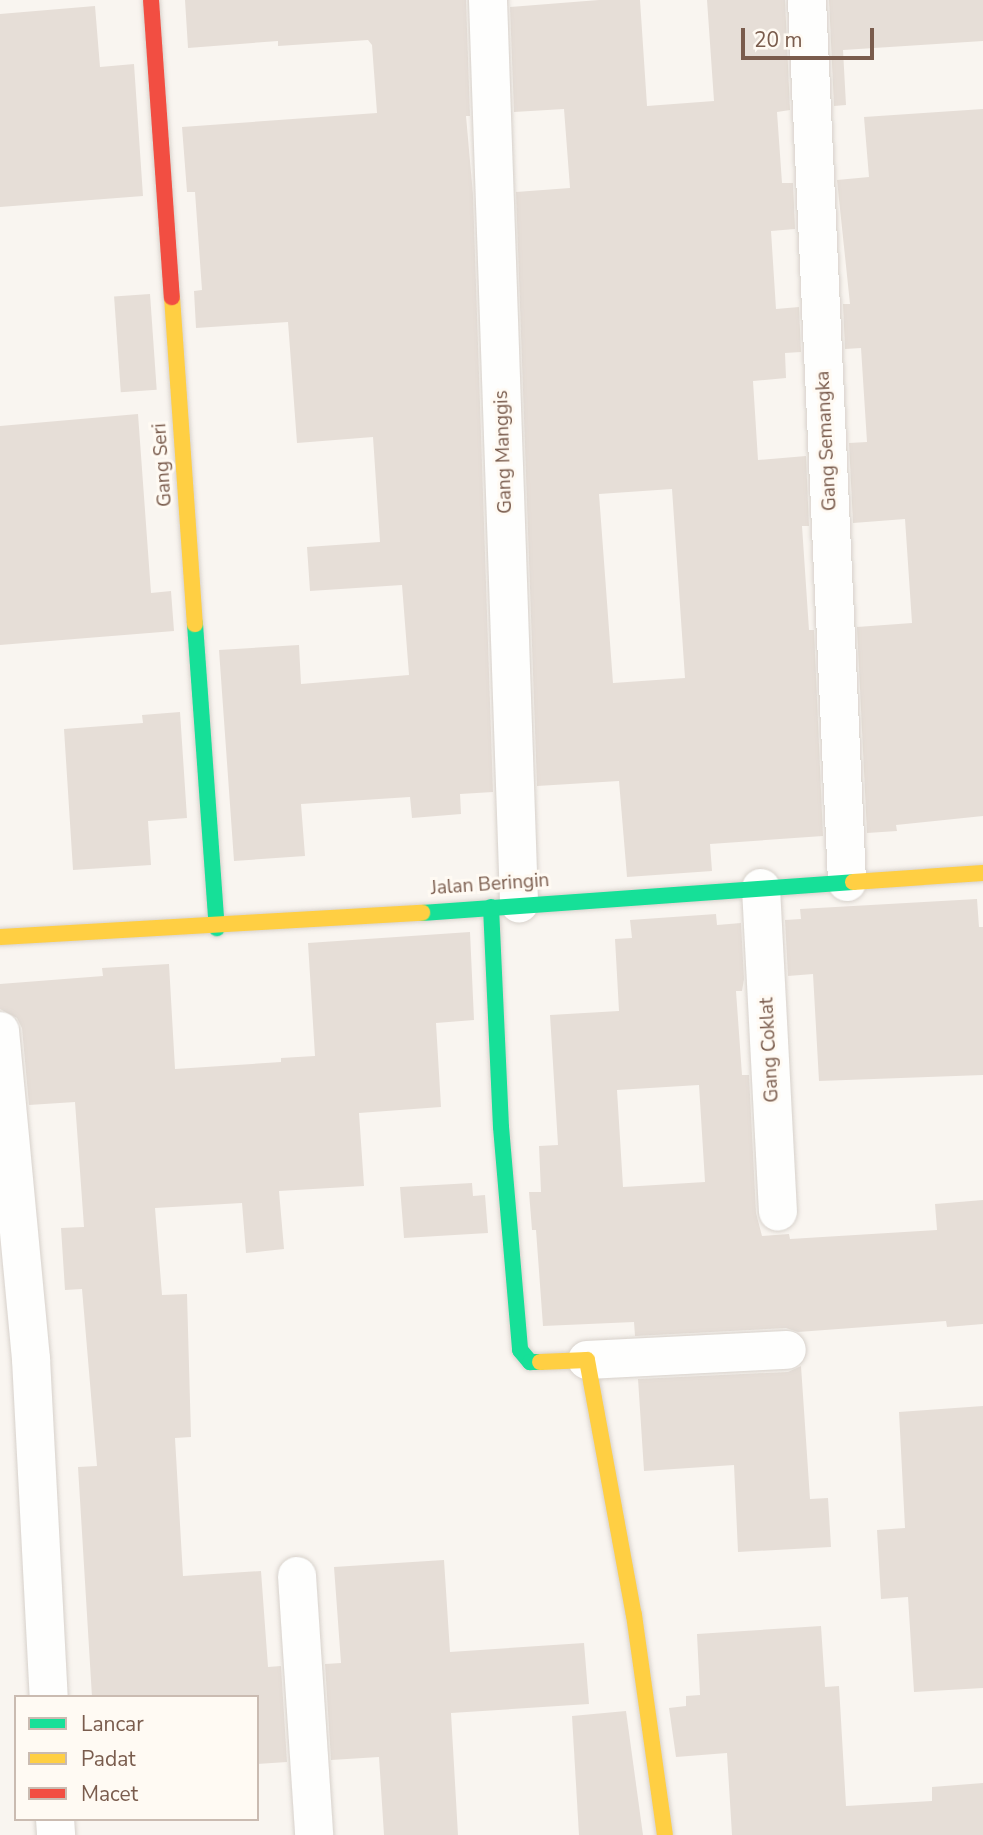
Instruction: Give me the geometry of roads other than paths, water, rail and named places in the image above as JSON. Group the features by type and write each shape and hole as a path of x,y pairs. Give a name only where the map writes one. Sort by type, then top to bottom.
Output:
{"street":[{"name":"Gang Seri","path":"150,0 217,928"},
{"name":"Gang Manggis","path":"488,0 505,905"},
{"name":"Gang Semangka","path":"807,0 847,882"},
{"name":"Jalan Beringin","path":"0,937 217,928 505,905 983,873"},
{"name":"Gang Coklat","path":"761,888 778,1212"},
{"path":"505,905 501,1127 520,1350 530,1362 787,1350"},
{"path":"0,1031 31,1359 49,1695"},
{"path":"587,1360 634,1615 665,1835"},
{"path":"297,1576 314,1835"}]}
